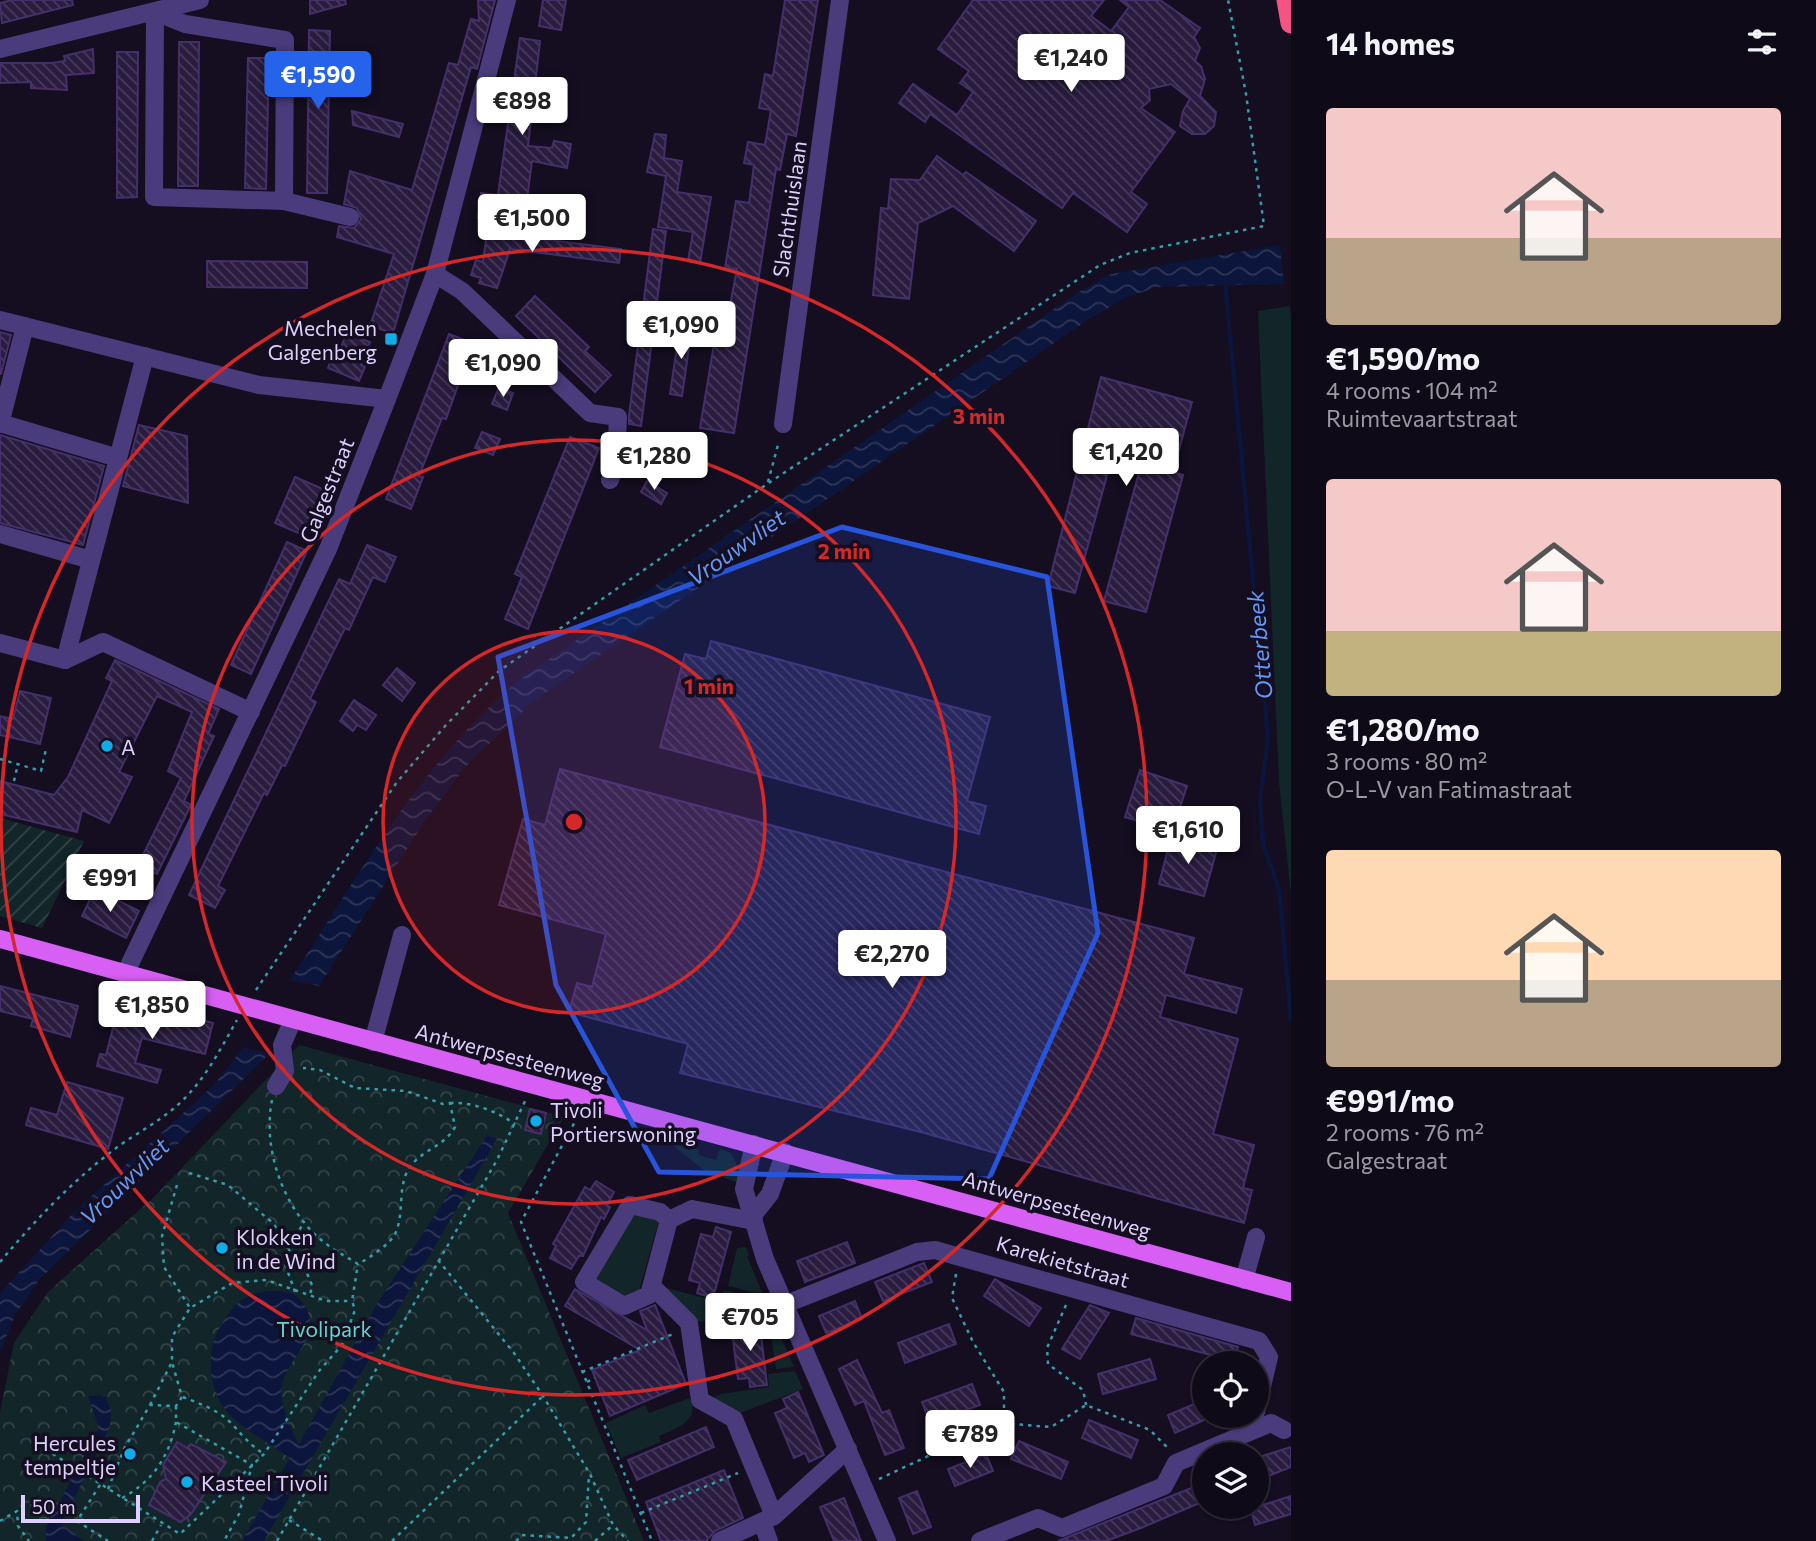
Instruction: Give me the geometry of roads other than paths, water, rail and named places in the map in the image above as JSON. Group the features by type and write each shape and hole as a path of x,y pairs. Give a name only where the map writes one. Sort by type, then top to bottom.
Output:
{"highway":[{"path":"1286,0 1291,23"}],"main road":[{"name":"Antwerpsesteenweg","path":"0,939 1291,1292"}],"street":[{"path":"0,49 200,0"},
{"name":"Galgestraat","path":"125,974 328,549 387,399 435,274 507,0"},
{"name":"Slachthuislaan","path":"783,424 840,0"},
{"path":"155,12 154,197 284,201 350,217"},
{"path":"155,12 185,24 285,40 284,201"},
{"path":"435,274 462,292 590,413 618,417 616,463 610,480"},
{"path":"0,320 259,385 387,399"},
{"path":"25,326 0,423 118,458"},
{"path":"65,660 145,356"},
{"path":"0,534 91,560"},
{"path":"0,643 65,660 103,642 251,712"},
{"path":"373,1042 402,935"},
{"path":"280,1078 282,1045 293,1020"},
{"path":"754,1144 744,1189 765,1259 887,1541"},
{"path":"754,1217 770,1194 785,1152"},
{"path":"669,1220 660,1212 629,1205 584,1282 624,1306 649,1295 669,1220 692,1209 754,1217"},
{"path":"1244,1280 1256,1237"},
{"name":"Karekietstraat","path":"786,1304 927,1249 1073,1287 1259,1341 1265,1351"},
{"path":"652,1286 689,1323 700,1399 734,1419 754,1466 768,1519 769,1541"},
{"path":"1269,1423 1284,1430"},
{"path":"980,1541 1038,1518 1062,1528 1164,1486 1176,1463 1240,1428"},
{"path":"720,1541 768,1519 848,1449"}],"water":[{"name":"Vrouwvliet","path":"1280,245 1284,284 1158,287 1127,297 1092,317 535,700 465,767 427,818 319,986 290,980 367,860 421,784 483,713 519,680 1077,293 1111,274"},
{"name":"Vrouwvliet","path":"243,1047 269,1054 39,1280 15,1315 0,1352 0,1293 75,1211 214,1085"},
{"path":"487,1135 497,1139 264,1541 242,1541 290,1458 237,1422 219,1399 213,1385 211,1361 213,1344 223,1322 242,1300 261,1292 287,1292 302,1302 309,1315 310,1326 307,1338 288,1370 281,1394 288,1420 299,1444 375,1307"},
{"path":"105,1395 111,1411 110,1427 61,1524 84,1541 46,1541 46,1527 99,1428 88,1396"}],"waterway":[{"name":"Otterbeek","path":"1225,282 1268,739 1260,800 1263,845 1279,889 1291,1020"}],"place":[{"name":"Mechelen Galgenberg","path":"391,339"},
{"name":"A","path":"107,746"},
{"name":"Tivoli Portierswoning","path":"536,1121"},
{"name":"Klokken in de Wind","path":"222,1248"},
{"name":"Hercules tempeltje","path":"130,1454"},
{"name":"Kasteel Tivoli","path":"187,1482"}],"park label":[{"name":"Tivolipark","path":"324,1328"}]}
